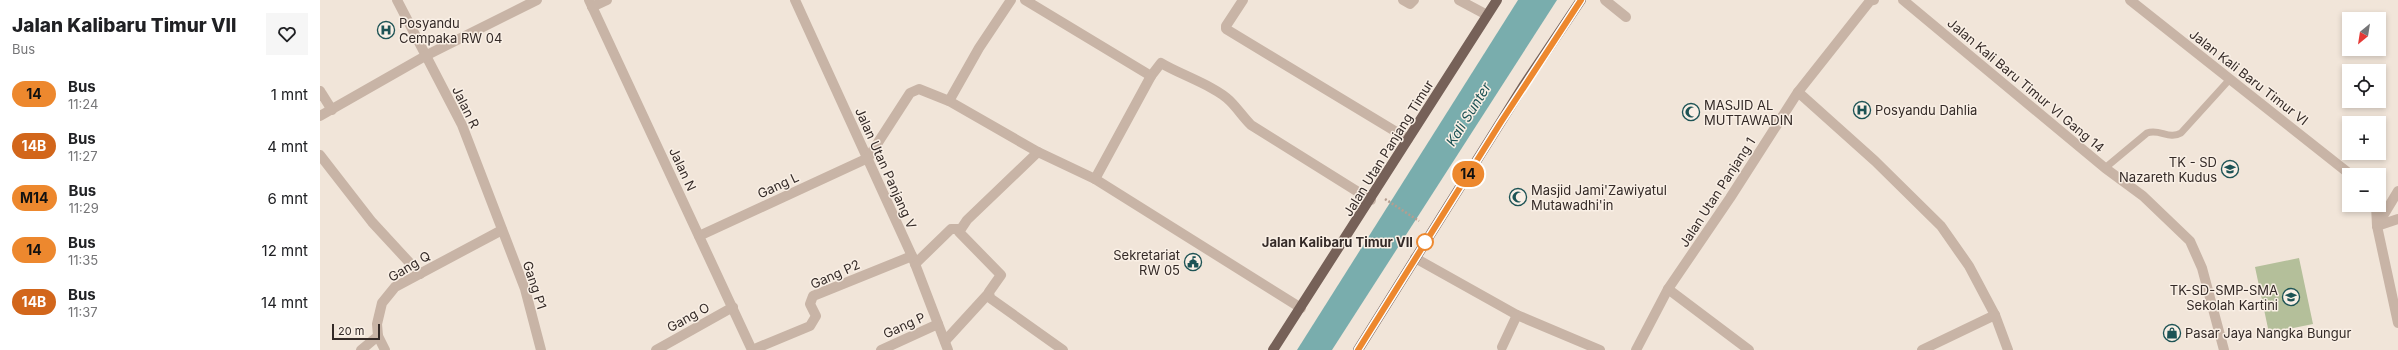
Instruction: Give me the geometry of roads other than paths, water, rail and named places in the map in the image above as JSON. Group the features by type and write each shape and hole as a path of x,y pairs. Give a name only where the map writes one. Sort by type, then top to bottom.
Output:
{"main road":[{"name":"Jalan Utan Panjang Timur","path":"1273,350 1371,200 1408,139 1497,0"},
{"path":"1358,350 1580,0"}],"street":[{"name":"Jalan R","path":"397,0 427,55 462,125 502,230"},
{"path":"320,116 427,55 537,0"},
{"path":"591,4 607,0"},
{"name":"Jalan Utan Panjang V","path":"795,0 913,260 947,346"},
{"path":"949,101 979,48 1011,0"},
{"path":"1025,0 1151,76"},
{"path":"1243,0 1226,26 1226,29 1408,139"},
{"path":"1403,0 1410,4 1414,0"},
{"path":"1459,0 1488,15"},
{"path":"1605,0 1626,17"},
{"name":"Jalan Utan Panjang 1","path":"1636,350 1668,289 1730,198 1798,92 1870,1 1874,0"},
{"name":"Jalan Kali Baru Timur VI Gang 14","path":"1903,0 2105,168 2143,196 2190,241 2202,268 2224,350"},
{"name":"Jalan Kali Baru Timur VI","path":"2130,0 2342,168"},
{"name":"Jalan N","path":"591,4 752,350"},
{"path":"1095,179 1151,76 1161,63 1220,94 1230,101 1237,112 1251,125 1371,200"},
{"path":"868,158 910,93 919,89 949,101 1038,152 1095,179 1301,308"},
{"path":"320,91 332,110"},
{"path":"1798,92 1875,161 1941,226 1969,266 1995,315 2008,350"},
{"path":"959,229 1038,152"},
{"path":"320,155 372,222 420,274"},
{"name":"Gang L","path":"699,236 868,158"},
{"path":"2378,226 2398,191"},
{"path":"2377,212 2378,226 2398,323"},
{"path":"2378,226 2398,219"},
{"path":"913,260 951,228 959,229"},
{"path":"947,346 1001,275 961,236 959,229"},
{"name":"Gang Q","path":"378,336 377,324 382,303 395,287 502,230"},
{"name":"Gang P1","path":"502,230 525,289 541,350"},
{"path":"1416,258 1517,315 1600,350"},
{"name":"Gang P2","path":"752,350 810,326 816,316 810,304 813,296 913,260"},
{"path":"1668,289 1749,350"},
{"path":"988,294 990,298 1063,350"},
{"name":"Gang O","path":"656,350 733,307"},
{"path":"1502,347 1517,315"},
{"path":"1922,350 1995,315"},
{"name":"Gang P","path":"881,350 938,324"},
{"path":"361,350 378,336 385,350"}],"lane":[{"path":"2105,168 2147,133 2155,132 2170,136 2181,133 2230,79"}],"water":[{"name":"Kali Sunter","path":"1518,0 1557,0 1332,350 1297,350"}],"place":[{"name":"Posyandu Cempaka RW 04","path":"386,30"},
{"name":"Posyandu Dahlia","path":"1862,110"},
{"name":"MASJID AL MUTTAWADIN","path":"1691,112"},
{"name":"TK - SD Nazareth Kudus","path":"2230,169"},
{"name":"Masjid Jami'Zawiyatul Mutawadhi'in","path":"1518,197"},
{"name":"Jalan Kalibaru Timur VII","path":"1425,242"},
{"name":"Sekretariat RW 05","path":"1193,262"},
{"name":"TK-SD-SMP-SMA Sekolah Kartini","path":"2291,297"},
{"name":"Pasar Jaya Nangka Bungur","path":"2172,333"}]}
